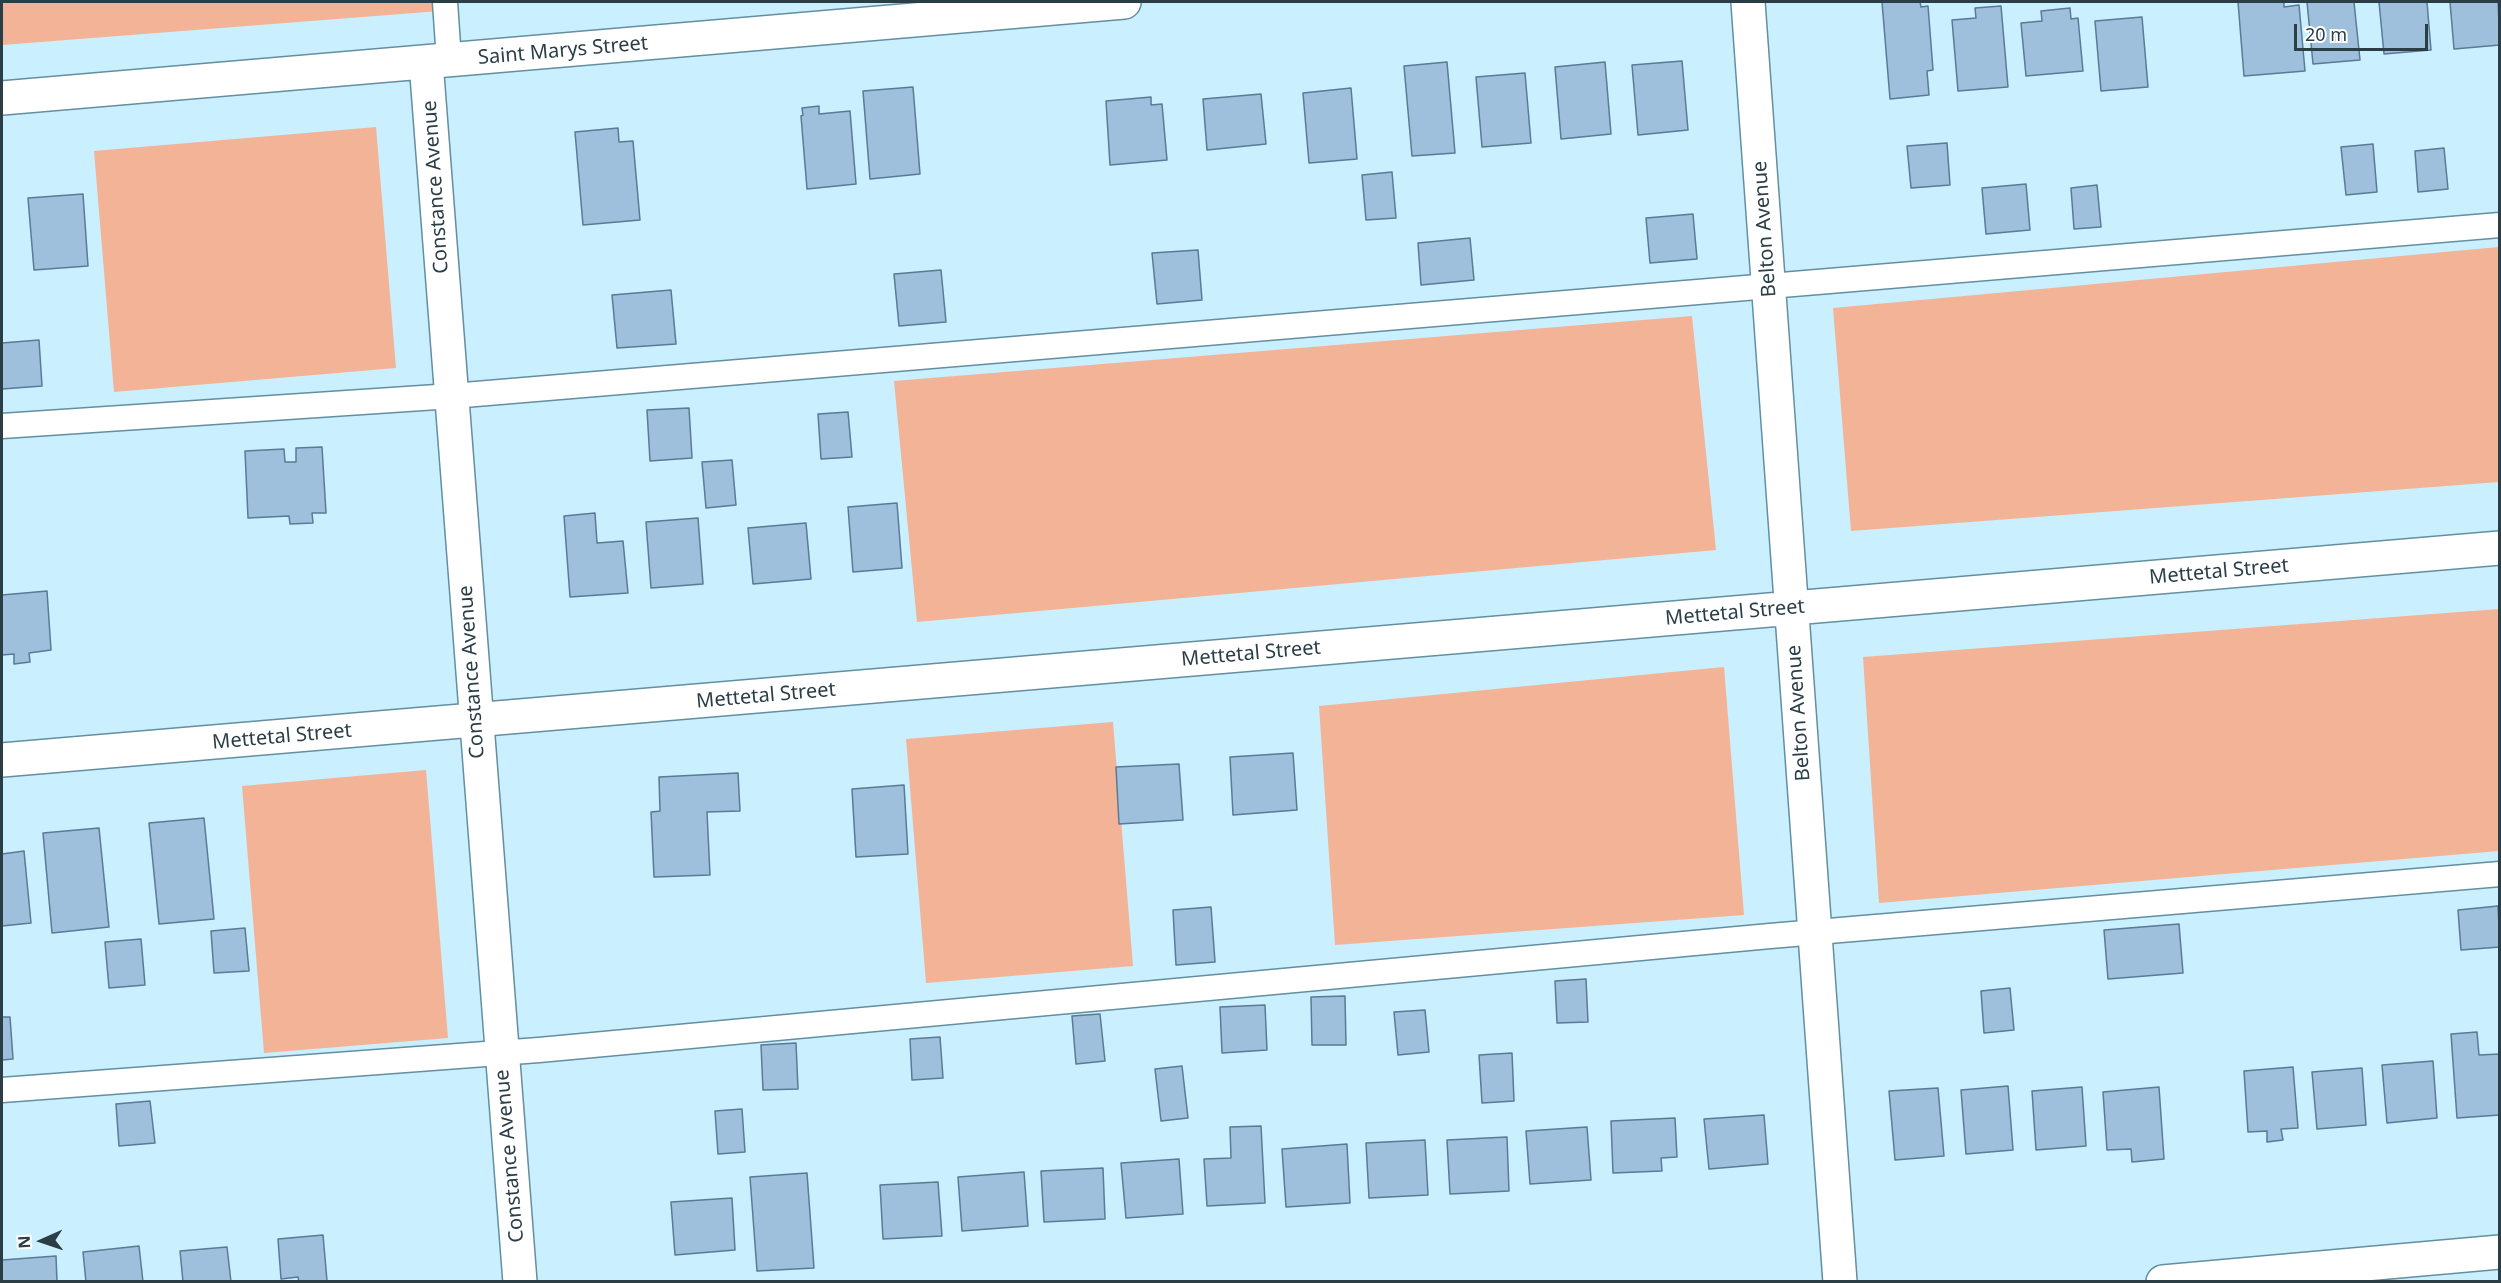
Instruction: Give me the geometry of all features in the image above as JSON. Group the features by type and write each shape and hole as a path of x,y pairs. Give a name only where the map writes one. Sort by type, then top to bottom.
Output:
{"street":[{"name":"Saint Marys Street","path":"2,98 1124,2"},
{"name":"Belton Avenue","path":"1748,2 1840,1281"},
{"name":"Constance Avenue","path":"437,61 452,396 520,1281"},
{"name":"Mettetal Street","path":"2,760 2499,548"},
{"path":"2163,1281 2499,1252"}],"lane":[{"path":"437,61 445,2"},
{"path":"2,426 452,396 2499,225"},
{"path":"2,1090 502,1053 1815,932 2499,874"}],"shaded area":[{"path":"2,2 439,2 440,11 2,45"},
{"path":"376,127 396,368 114,392 94,151"},
{"path":"2499,247 2499,482 1851,531 1833,308"},
{"path":"1692,316 1716,550 917,622 894,381"},
{"path":"2499,609 2499,851 1879,903 1863,657"},
{"path":"1724,667 1744,915 1335,945 1319,706"},
{"path":"1113,722 1133,966 926,983 906,739"},
{"path":"426,770 448,1038 264,1053 242,786"}],"building":[{"path":"1882,2 1920,2 1921,7 1928,6 1933,70 1927,71 1929,95 1890,99"},
{"path":"2238,2 2284,2 2284,7 2299,5 2305,71 2244,76"},
{"path":"2307,2 2354,2 2360,60 2313,64"},
{"path":"2379,2 2427,2 2431,50 2384,54"},
{"path":"2450,2 2498,2 2500,45 2454,49"},
{"path":"2001,6 2008,87 1958,91 1952,20 1976,18 1975,8"},
{"path":"2070,8 2071,19 2078,18 2083,71 2026,76 2021,23 2042,21 2041,11"},
{"path":"2142,17 2148,87 2101,91 2095,21"},
{"path":"1682,61 1688,130 1638,135 1632,65"},
{"path":"1447,62 1455,153 1412,156 1404,66"},
{"path":"1605,62 1611,134 1561,139 1555,67"},
{"path":"1525,73 1531,143 1482,147 1476,77"},
{"path":"913,87 920,174 870,179 863,91"},
{"path":"1351,88 1357,159 1309,163 1303,93"},
{"path":"1261,94 1266,144 1207,150 1203,99"},
{"path":"1151,97 1151,105 1162,104 1167,160 1110,165 1106,101"},
{"path":"819,106 819,114 850,111 856,184 807,189 802,108"},
{"path":"618,128 619,142 633,141 640,220 583,225 575,132"},
{"path":"1947,143 1950,185 1911,188 1907,146"},
{"path":"2373,144 2377,192 2346,195 2341,147"},
{"path":"2444,148 2448,189 2418,192 2415,151"},
{"path":"1392,172 1396,218 1366,220 1362,175"},
{"path":"2026,184 2030,230 1986,234 1982,188"},
{"path":"2097,185 2101,227 2074,229 2071,188"},
{"path":"83,194 88,266 34,270 28,198"},
{"path":"1693,214 1697,259 1650,263 1646,218"},
{"path":"1470,238 1474,280 1421,285 1418,243"},
{"path":"1198,250 1202,300 1157,304 1152,253"},
{"path":"941,270 946,322 899,326 894,274"},
{"path":"671,290 676,344 617,348 612,295"},
{"path":"39,340 42,386 2,389 2,343"},
{"path":"689,408 692,458 650,461 647,410"},
{"path":"848,412 852,457 821,459 818,414"},
{"path":"322,447 326,513 312,513 313,523 290,524 289,516 248,518 245,451 284,449 285,462 296,462 296,448"},
{"path":"732,460 736,505 706,508 702,462"},
{"path":"897,503 902,568 853,572 848,507"},
{"path":"595,513 597,543 623,541 628,593 570,597 564,516"},
{"path":"698,518 703,584 651,588 646,522"},
{"path":"806,523 811,579 753,584 748,528"},
{"path":"47,591 51,650 29,653 30,662 14,664 14,654 2,655 2,595"},
{"path":"1293,753 1297,810 1233,815 1230,757"},
{"path":"1179,764 1183,820 1119,824 1116,767"},
{"path":"738,773 740,811 707,812 710,875 654,877 651,812 660,811 659,777"},
{"path":"904,785 908,854 856,857 852,789"},
{"path":"204,818 214,919 159,924 149,823"},
{"path":"99,828 109,927 52,933 43,833"},
{"path":"24,851 31,923 2,926 2,854"},
{"path":"2498,906 2500,947 2461,950 2458,910"},
{"path":"1211,907 1215,962 1176,965 1173,910"},
{"path":"2179,924 2183,973 2108,979 2104,930"},
{"path":"245,928 249,971 214,973 211,931"},
{"path":"141,939 145,985 109,988 105,942"},
{"path":"1586,979 1588,1022 1557,1023 1555,981"},
{"path":"2010,988 2014,1030 1984,1033 1981,991"},
{"path":"1345,996 1346,1045 1312,1045 1311,997"},
{"path":"1265,1005 1267,1050 1222,1053 1220,1007"},
{"path":"1425,1010 1429,1052 1398,1055 1394,1012"},
{"path":"1100,1014 1105,1061 1076,1064 1072,1016"},
{"path":"2,1017 10,1017 13,1059 2,1060"},
{"path":"2477,1032 2479,1055 2500,1054 2500,1115 2457,1118 2451,1034"},
{"path":"940,1037 943,1078 912,1080 910,1039"},
{"path":"796,1043 798,1089 763,1090 761,1045"},
{"path":"1512,1053 1514,1101 1482,1103 1479,1055"},
{"path":"2433,1061 2437,1118 2387,1123 2382,1065"},
{"path":"1182,1066 1188,1118 1161,1121 1155,1069"},
{"path":"2293,1067 2298,1128 2281,1129 2283,1140 2267,1142 2267,1131 2248,1132 2244,1071"},
{"path":"2362,1068 2366,1125 2317,1129 2312,1072"},
{"path":"2008,1086 2013,1150 1966,1154 1961,1090"},
{"path":"2082,1087 2086,1146 2036,1150 2032,1091"},
{"path":"2159,1087 2164,1159 2132,1162 2131,1149 2107,1150 2103,1092"},
{"path":"1938,1088 1944,1156 1895,1160 1889,1091"},
{"path":"150,1101 155,1143 119,1146 116,1104"},
{"path":"742,1109 745,1152 718,1154 715,1111"},
{"path":"1764,1115 1768,1164 1709,1169 1704,1119"},
{"path":"1675,1118 1677,1157 1661,1158 1662,1171 1613,1173 1611,1121"},
{"path":"1261,1126 1265,1203 1207,1206 1204,1159 1231,1158 1230,1127"},
{"path":"1587,1127 1591,1180 1530,1184 1526,1131"},
{"path":"1507,1137 1509,1191 1450,1194 1447,1140"},
{"path":"1425,1140 1428,1195 1369,1198 1366,1143"},
{"path":"1347,1144 1350,1203 1286,1207 1282,1149"},
{"path":"1179,1159 1183,1214 1126,1218 1121,1163"},
{"path":"1103,1168 1105,1219 1044,1222 1041,1171"},
{"path":"1024,1172 1028,1226 962,1231 958,1177"},
{"path":"807,1173 814,1268 757,1271 750,1177"},
{"path":"938,1182 942,1236 883,1239 880,1185"},
{"path":"732,1198 735,1250 675,1255 671,1202"},
{"path":"323,1235 327,1281 299,1282 298,1277 281,1279 278,1239"},
{"path":"139,1246 143,1282 86,1282 83,1252"},
{"path":"227,1247 231,1282 183,1282 180,1251"},
{"path":"56,1256 57,1282 2,1282 2,1260"}]}
